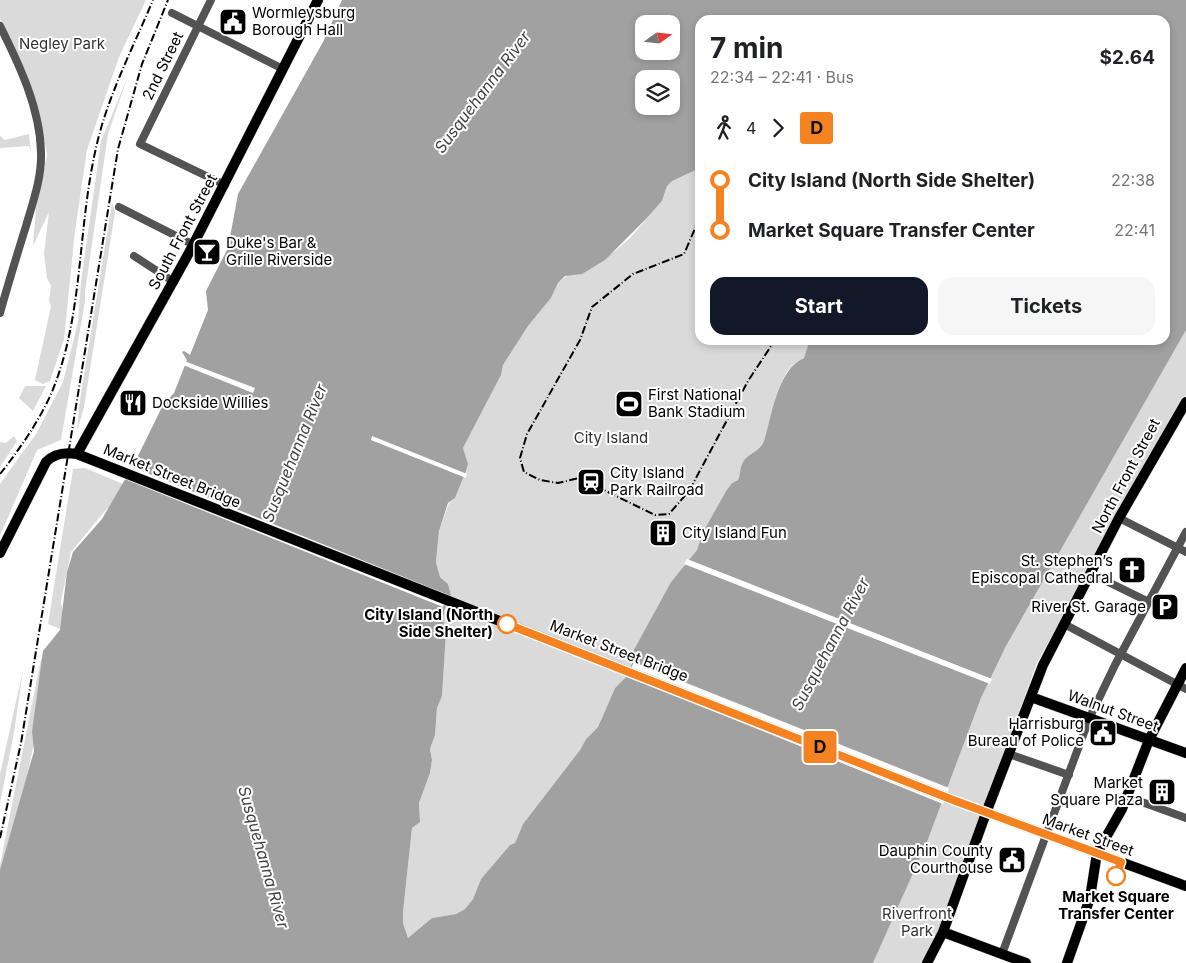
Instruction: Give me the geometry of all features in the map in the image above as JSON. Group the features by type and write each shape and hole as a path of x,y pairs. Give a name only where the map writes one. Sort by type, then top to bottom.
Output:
{"main road":[{"name":"South Front Street","path":"77,454 194,245 318,0"},
{"name":"North Front Street","path":"986,813 1043,665 1066,625 1119,518 1183,414 1186,402"},
{"path":"0,553 42,468 55,455 66,452 77,454"},
{"name":"Market Street Bridge","path":"77,454 953,800"},
{"path":"1067,963 1090,898 1097,853 1128,797 1149,740 1182,687 1186,668"},
{"name":"Walnut Street","path":"1030,697 1186,753"},
{"name":"Market Street","path":"953,800 1046,836 1186,886"},
{"path":"927,963 943,932 986,813"},
{"path":"943,932 1026,963"}],"street":[{"name":"2nd Street","path":"211,0 140,144 225,185"},
{"path":"172,13 283,70"},
{"path":"0,26 20,68 33,104 41,154 33,201 0,313"},
{"path":"119,207 194,245"},
{"path":"134,256 174,282"},
{"path":"1119,518 1186,552"},
{"path":"1002,954 1090,719 1121,654 1186,532"},
{"path":"1092,574 1149,602"},
{"path":"1066,625 1182,687"},
{"path":"1009,754 1069,775"},
{"path":"1128,797 1186,818"}],"green space":[{"name":"Negley Park","path":"0,0 146,0 119,57 87,150 75,231 64,339 50,381 43,384 35,380 51,306 49,301 51,286 47,278 44,253 49,212 33,246 36,208 47,155 40,117 26,72 0,19"},
{"path":"128,76 108,134 85,301 61,440 37,450 0,536 0,484 36,434 63,382 78,322 81,282 101,141"},
{"path":"29,134 31,153 29,146 0,148 0,136 5,140"},
{"name":"City Island","path":"695,170 695,345 810,345 804,358 794,364 786,373 763,443 744,460 738,480 732,483 726,491 703,532 697,550 671,582 631,655 632,663 627,676 615,688 598,727 586,739 580,750 523,824 515,843 510,845 481,879 473,899 465,909 456,914 432,918 408,938 403,923 403,912 412,828 420,822 419,803 430,773 432,760 430,749 435,735 437,708 442,696 446,633 443,619 445,608 451,595 448,584 440,577 436,562 439,531 449,503 455,498 466,471 468,464 463,448 501,375 503,365 528,326 551,298 558,283 568,275 576,275 615,251 630,238 662,201 667,186 672,180"},
{"path":"112,203 115,212 84,407 77,432 79,406"},
{"name":"Riverfront Park","path":"1186,330 1186,395 1172,415 1037,663 938,931 921,963 873,963 927,842 981,698 1006,646"},
{"path":"25,386 46,386 33,411 19,398"},
{"path":"14,436 17,441 0,467 0,442 6,443"},
{"path":"85,468 123,484 116,501 104,512 71,552 61,601 64,618 63,630 48,624 73,469"},
{"path":"41,659 45,660 32,732 35,738 0,906 0,865"},
{"path":"23,670 14,733 0,803 0,774"}],"water":[{"name":"Susquehanna River","path":"342,0 1186,0 1186,330 1006,646 981,698 927,842 873,963 0,963 0,870 34,751 32,731 43,651 60,630 67,572 73,552 102,519 135,462 163,405 174,393 187,360 182,352 184,351 190,355 208,310 206,291 228,248 238,194 323,42","holes":["695,15 1170,15 1170,345 808,345 804,358 787,372 777,395 764,441 758,450 745,459 738,480 732,483 726,491 703,532 697,550 671,582 631,655 632,663 627,676 615,688 598,727 586,739 580,750 523,824 515,843 510,845 481,879 473,899 465,909 456,914 432,918 408,938 403,923 403,912 412,828 420,822 419,803 430,773 432,760 430,749 435,735 437,708 442,696 446,633 443,619 445,608 451,595 448,584 440,577 436,562 439,531 448,503 455,498 466,471 468,464 463,448 501,375 503,365 528,326 551,298 558,283 565,276 582,274 605,260 662,201 667,186 672,181 695,170"]}],"pier":[{"path":"184,361 255,388 253,393 183,365"},
{"path":"372,436 467,474 466,478 371,440"},
{"path":"130,466 448,595 443,607 122,478"},
{"path":"687,559 992,679 990,684 684,564"},
{"path":"634,662 949,788 943,804 627,676"}],"railway":[{"path":"0,474 34,426 51,394 62,365 75,304 90,179 96,148 114,91 153,0"},
{"path":"0,838 21,743 118,149 142,64 168,0"},
{"path":"695,229 684,254 633,274 592,307 580,340 527,434 520,458 524,472 540,480 558,483 579,478 655,515 669,514 689,491 748,381 772,345"}],"bus line":[{"name":"D","path":"507,624 986,813 1121,862 1116,876"}],"place":[{"name":"Wormleysburg Borough Hall","path":"233,22"},
{"name":"Duke's Bar & Grille Riverside","path":"207,252"},
{"name":"Dockside Willies","path":"133,403"},
{"name":"First National Bank Stadium","path":"629,404"},
{"name":"City Island Park Railroad","path":"591,482"},
{"name":"City Island Fun","path":"663,533"},
{"name":"St. Stephen’s Episcopal Cathedral","path":"1132,570"},
{"name":"River St. Garage","path":"1165,607"},
{"name":"City Island (North Side Shelter)","path":"507,624"},
{"name":"Harrisburg Bureau of Police","path":"1103,733"},
{"name":"Market Square Plaza","path":"1162,792"},
{"name":"Dauphin County Courthouse","path":"1012,860"},
{"name":"Market Square Transfer Center","path":"1116,876"}]}
